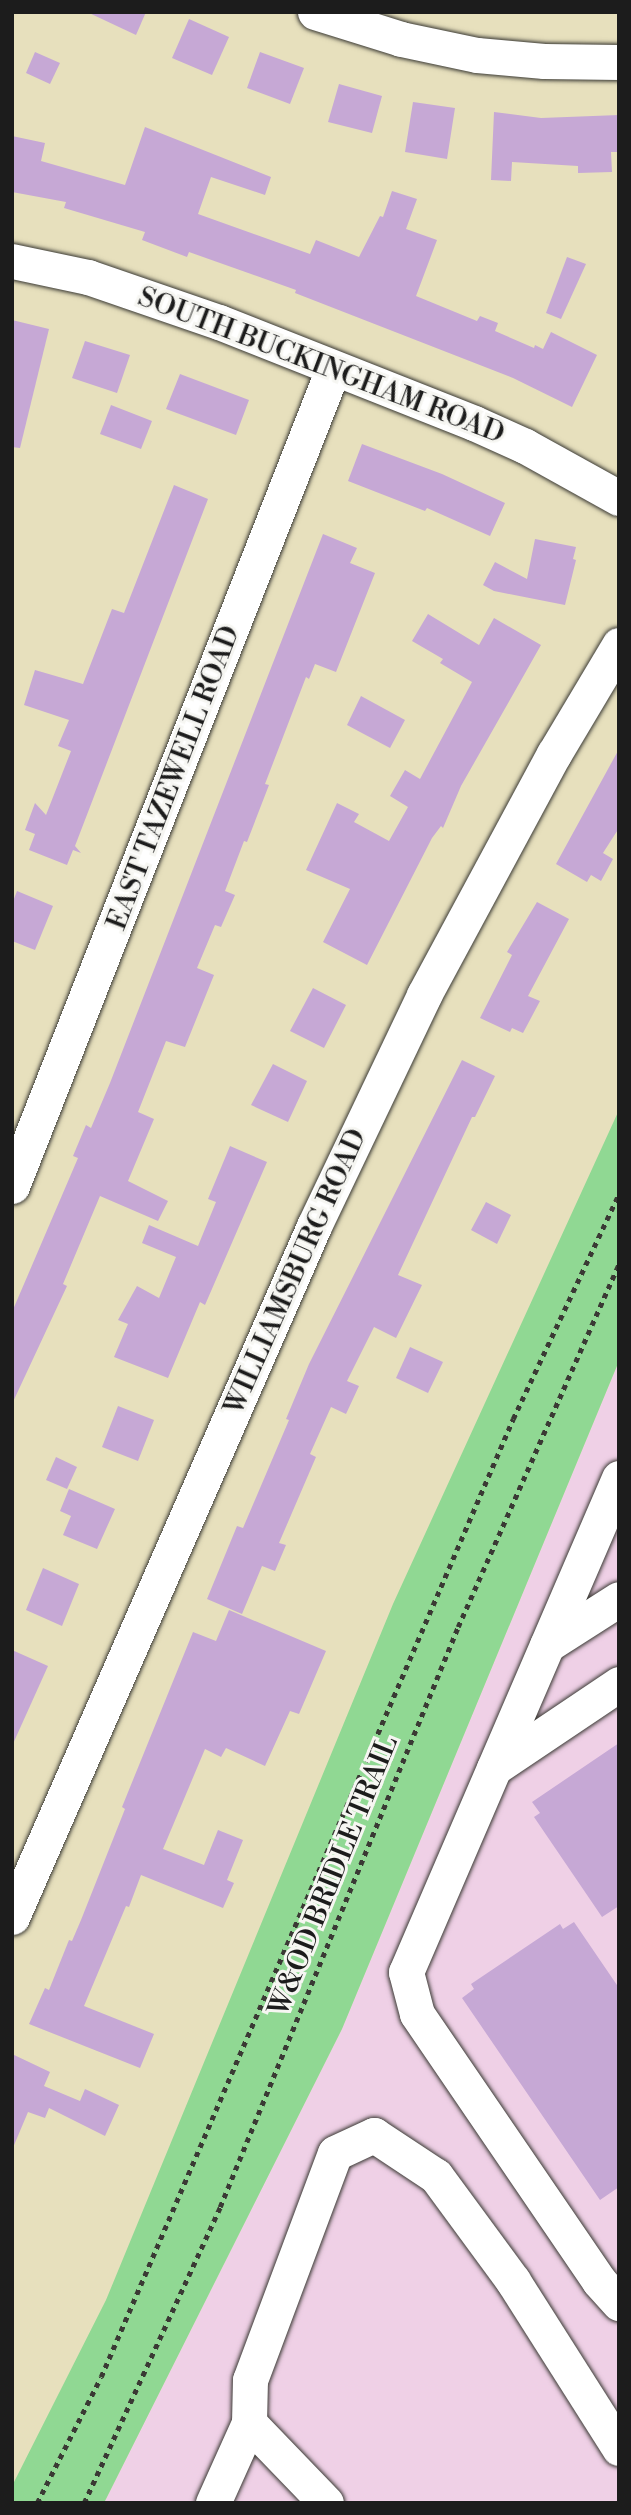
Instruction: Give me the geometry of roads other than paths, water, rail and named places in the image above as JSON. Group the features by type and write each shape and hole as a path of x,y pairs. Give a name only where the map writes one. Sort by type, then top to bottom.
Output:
{"street":[{"path":"315,12 401,39 477,55 544,61 619,62"},
{"name":"SOUTH BUCKINGHAM ROAD","path":"12,261 88,277 219,322 525,446 619,498"},
{"name":"EAST TAZEWELL ROAD","path":"12,1186 334,369"},
{"name":"WILLIAMSBURG ROAD","path":"12,1917 314,1226 424,995 548,766 619,645"},
{"path":"619,1478 406,1972 417,2014 599,2281 619,2303"},
{"path":"547,1645 619,1599"},
{"path":"494,1768 619,1684"},
{"path":"213,2503 249,2423 250,2380 335,2153 373,2135 436,2176 513,2281 619,2448"},
{"path":"249,2423 326,2503"}]}
